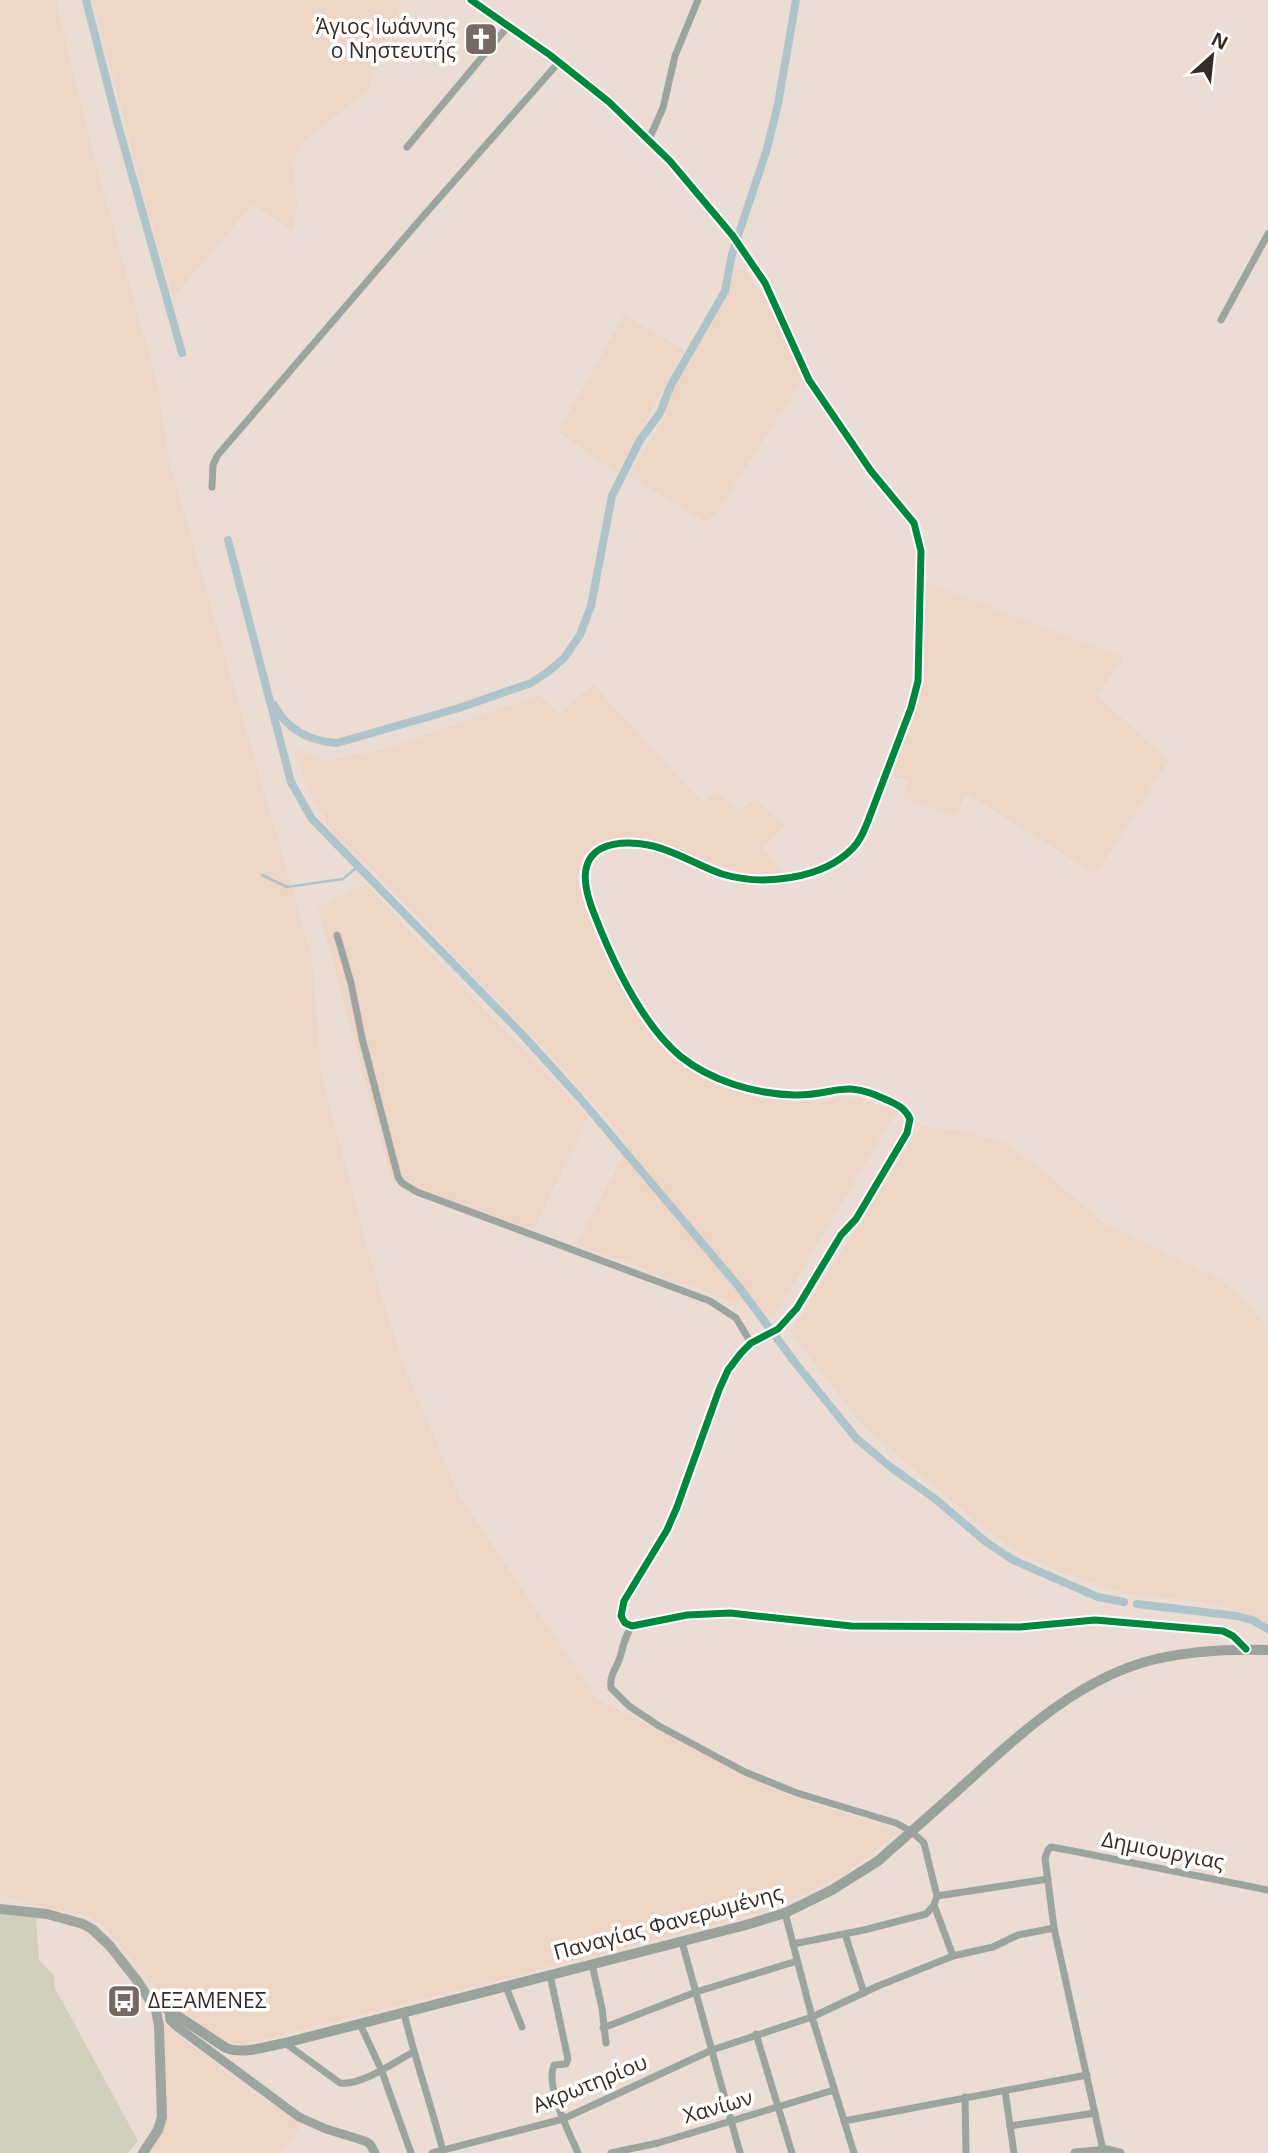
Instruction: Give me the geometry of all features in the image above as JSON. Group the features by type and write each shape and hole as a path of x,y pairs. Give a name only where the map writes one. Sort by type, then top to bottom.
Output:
{"highway":[{"path":"0,1909 72,1920 92,1929 109,1945 149,1997 156,2010 159,2026 162,2117 158,2130 143,2153"}],"main road":[{"name":"Παναγίας Φανερωμένης","path":"149,1997 232,2051 285,2043 682,1942 785,1913 832,1890 878,1861 1055,1707 1114,1675 1155,1659 1246,1649 1268,1650"}],"street":[{"path":"471,0 509,25 609,102 649,139 733,236 765,283 809,380 872,471 914,523 921,551 920,654 916,694 861,836 851,850 827,865 785,879 746,880 721,873 654,846 634,843 603,847 593,856 586,870 594,915 627,982 654,1028 682,1058 719,1078 754,1091 795,1095 855,1088 873,1093 902,1107 910,1119 907,1133 856,1219 842,1235 797,1308 778,1329 751,1343 728,1370 667,1530 624,1601 621,1616 632,1626"},
{"path":"649,139 663,108 675,56 698,0"},
{"path":"407,147 509,25"},
{"path":"212,487 213,465 217,456 435,201 559,62"},
{"path":"1221,320 1268,234"},
{"path":"337,934 390,1151 402,1183 417,1192 710,1301 736,1318 751,1343"},
{"path":"793,1944 926,1914 934,1905 937,1896 924,1843 911,1831 896,1823 797,1793 754,1776 659,1726 619,1698 611,1688 611,1675 622,1653 623,1639 632,1626 687,1615 730,1613 851,1626 1020,1627 1107,1620 1223,1632 1233,1636 1246,1649"},
{"name":"Δημιουργιας","path":"1048,1879 1045,1854 1051,1847 1268,1890"},
{"path":"937,1896 1048,1879 1054,1928 1103,2150"},
{"path":"934,1905 953,1956"},
{"path":"785,1913 812,2017 854,2153"},
{"name":"Ακρωτηρίου","path":"432,2153 563,2119 712,2050 812,2017 962,1952 986,1950 1018,1935 1054,1928"},
{"path":"845,1934 864,1993"},
{"path":"682,1942 740,2153"},
{"path":"603,2028 696,1992 797,1961"},
{"path":"592,1965 602,2008 606,2043"},
{"path":"550,1975 568,2059 566,2064 554,2065 552,2077 563,2119 578,2153"},
{"path":"506,1987 522,2027"},
{"path":"169,2011 170,2020 176,2026 282,2105 316,2125 365,2141 375,2153"},
{"path":"404,2013 443,2151"},
{"path":"360,2024 381,2069 411,2153"},
{"path":"756,2034 776,2108 792,2153"},
{"path":"285,2043 340,2083 354,2082 413,2052"},
{"path":"844,2121 1087,2075"},
{"name":"Χανίων","path":"611,2153 658,2143 834,2090"},
{"path":"1005,2091 1014,2153"},
{"path":"965,2097 966,2153"},
{"path":"1010,2126 1095,2113"},
{"path":"1076,2153 1103,2150 1120,2153"}],"shaded area":[{"path":"0,0 56,0 99,175 158,387 168,457 312,958 321,1072 369,1255 403,1364 459,1495 597,1699 777,1791 899,1832 850,1870 807,1893 734,1920 244,2044 232,2044 218,2038 175,2006 152,1984 102,1925 87,1916 30,1904 0,1894"},
{"path":"93,0 402,0 367,91 303,142 292,165 298,205 292,231 253,204 173,298"},
{"path":"736,270 745,270 769,302 802,380 717,513 705,522 629,476 666,414 664,407 672,387"},
{"path":"624,315 685,350 617,473 558,432"},
{"path":"923,581 1124,658 1097,695 1169,761 1096,874 967,794 954,817 902,797 908,780 890,775 916,705 920,678"},
{"path":"593,684 703,803 716,791 739,810 755,799 786,826 763,848 785,875 738,873 665,846 631,838 599,842 583,855 577,878 595,934 654,1039 670,1057 689,1070 759,1098 819,1102 844,1096 859,1098 896,1112 774,1317 576,1244 628,1147 619,1132 552,1057 335,835 309,793 294,748 323,761 389,748 539,695 559,714"},
{"path":"365,884 588,1117 533,1230 392,1181 318,907"},
{"path":"921,1126 969,1132 1002,1142 1044,1171 1102,1222 1220,1279 1249,1304 1268,1328 1268,1623 1216,1604 1125,1593 1063,1573 1020,1553 980,1525 862,1425 790,1332"},
{"path":"165,2025 261,2098 303,2123 281,2153 149,2153 166,2119"}],"green space":[{"path":"0,1914 36,1918 39,1960 53,1974 55,1988 138,2141 128,2153 0,2153"}],"waterway":[{"path":"86,0 182,353"},
{"path":"274,705 285,721 300,733 317,740 337,743 459,708 531,683 564,658 580,635 591,606 612,496 640,440 660,413 671,385 725,291 732,254 767,149 778,104 796,0"},
{"path":"228,540 291,782 312,819 520,1032 579,1097 739,1287 856,1438 986,1542 1013,1560 1098,1597 1124,1602"},
{"path":"262,875 287,887 343,879 357,867"},
{"path":"1137,1604 1237,1616 1252,1620 1268,1629"}],"cycle path":[{"path":"471,0 550,55 609,102 670,161 733,236 765,283 809,380 871,471 914,523 921,551 918,681 911,708 868,821 853,848 825,867 791,878 738,878 662,849 634,843 604,847 590,859 586,869 586,887 591,906 620,972 653,1027 680,1056 719,1079 764,1092 808,1095 859,1090 898,1105 910,1119 907,1133 856,1219 841,1235 797,1308 778,1329 751,1343 728,1370 667,1530 624,1601 621,1616 625,1623 632,1626 687,1615 730,1613 851,1626 1020,1627 1095,1620 1223,1631 1233,1636 1246,1649"}],"place":[{"name":"Άγιος Ιωάννης ο Νηστευτής","path":"481,39"},
{"name":"ΔΕΞΑΜΕΝΕΣ","path":"124,2001"}]}
